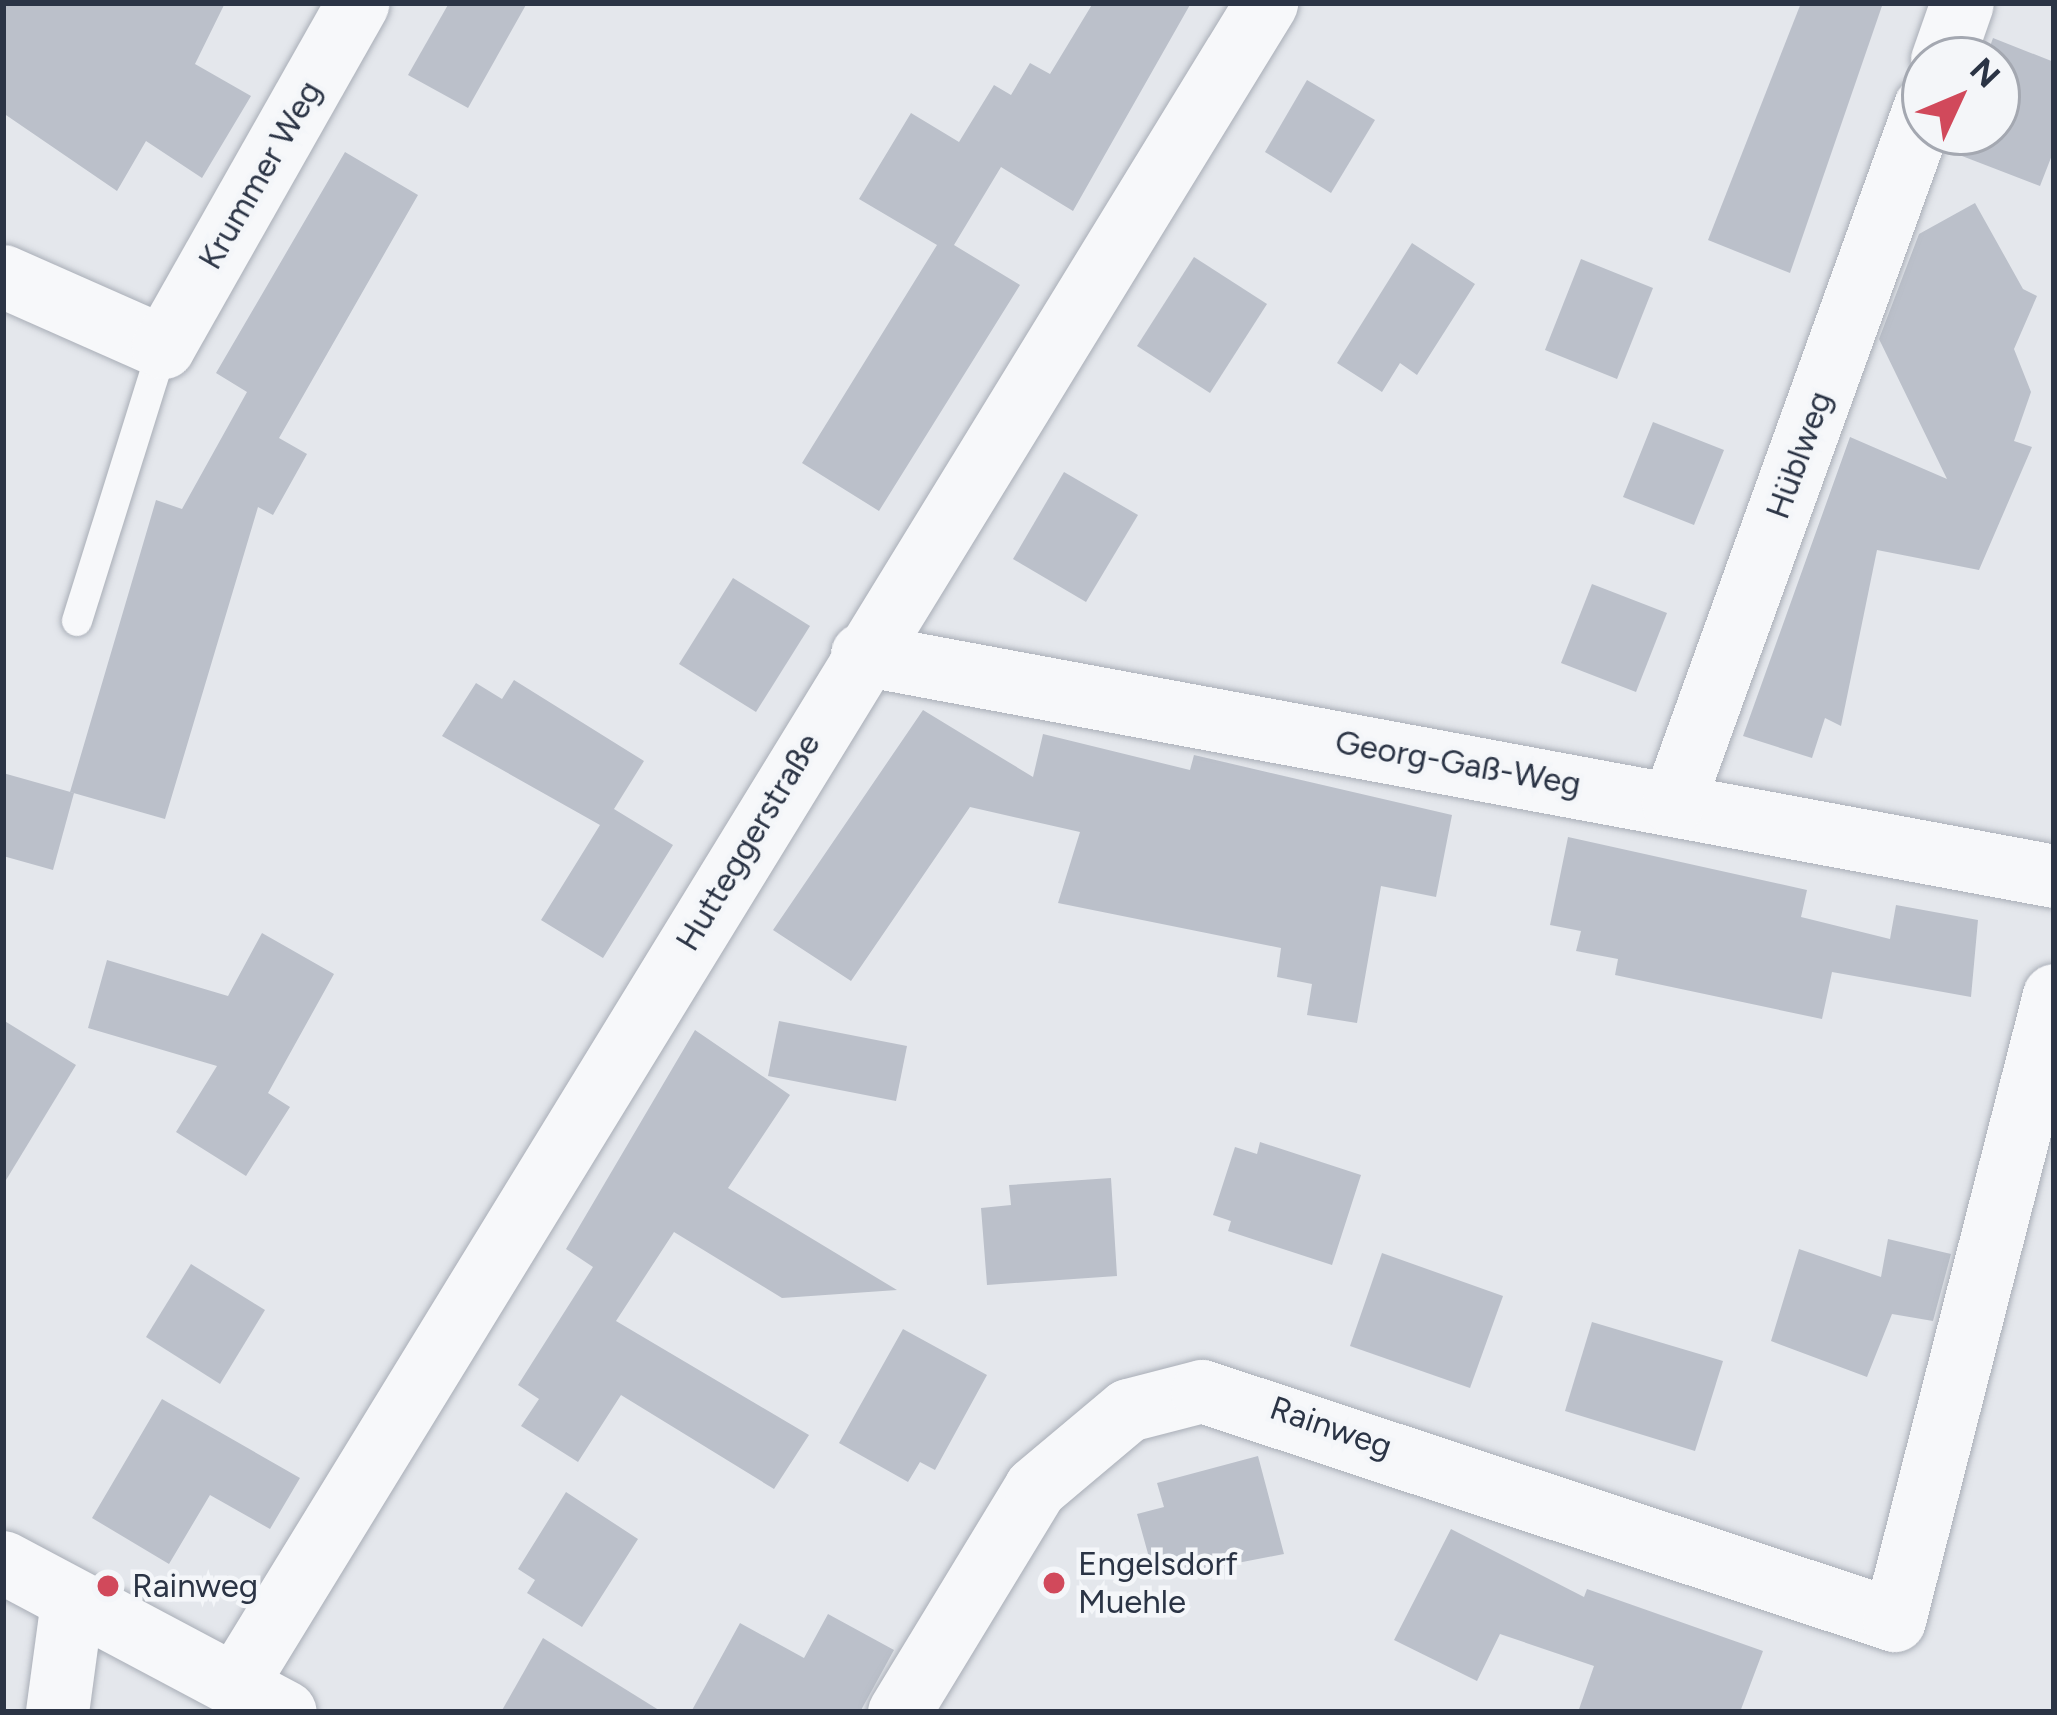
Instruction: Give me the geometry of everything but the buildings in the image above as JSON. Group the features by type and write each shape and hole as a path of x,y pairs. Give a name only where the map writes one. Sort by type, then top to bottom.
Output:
{"street":[{"name":"Krummer Weg","path":"163,347 358,3"},
{"name":"Hutteggerstraße","path":"260,1699 862,654 1266,3"},
{"path":"1950,36 1962,3"},
{"name":"Hüblweg","path":"1673,803 1907,156"},
{"path":"3,275 163,347"},
{"name":"Georg-Gaß-Weg","path":"862,654 2054,876"},
{"name":"Rainweg","path":"899,1712 1035,1488 1128,1409 1202,1390 1894,1620 2054,995"},
{"path":"3,1562 260,1699"},
{"path":"56,1712 72,1601"}],"lane":[{"name":"Krummer Weg","path":"76,621 163,347"}],"place":[{"name":"Engelsdorf Muehle","path":"1054,1583"},
{"name":"Rainweg","path":"108,1586"}]}
